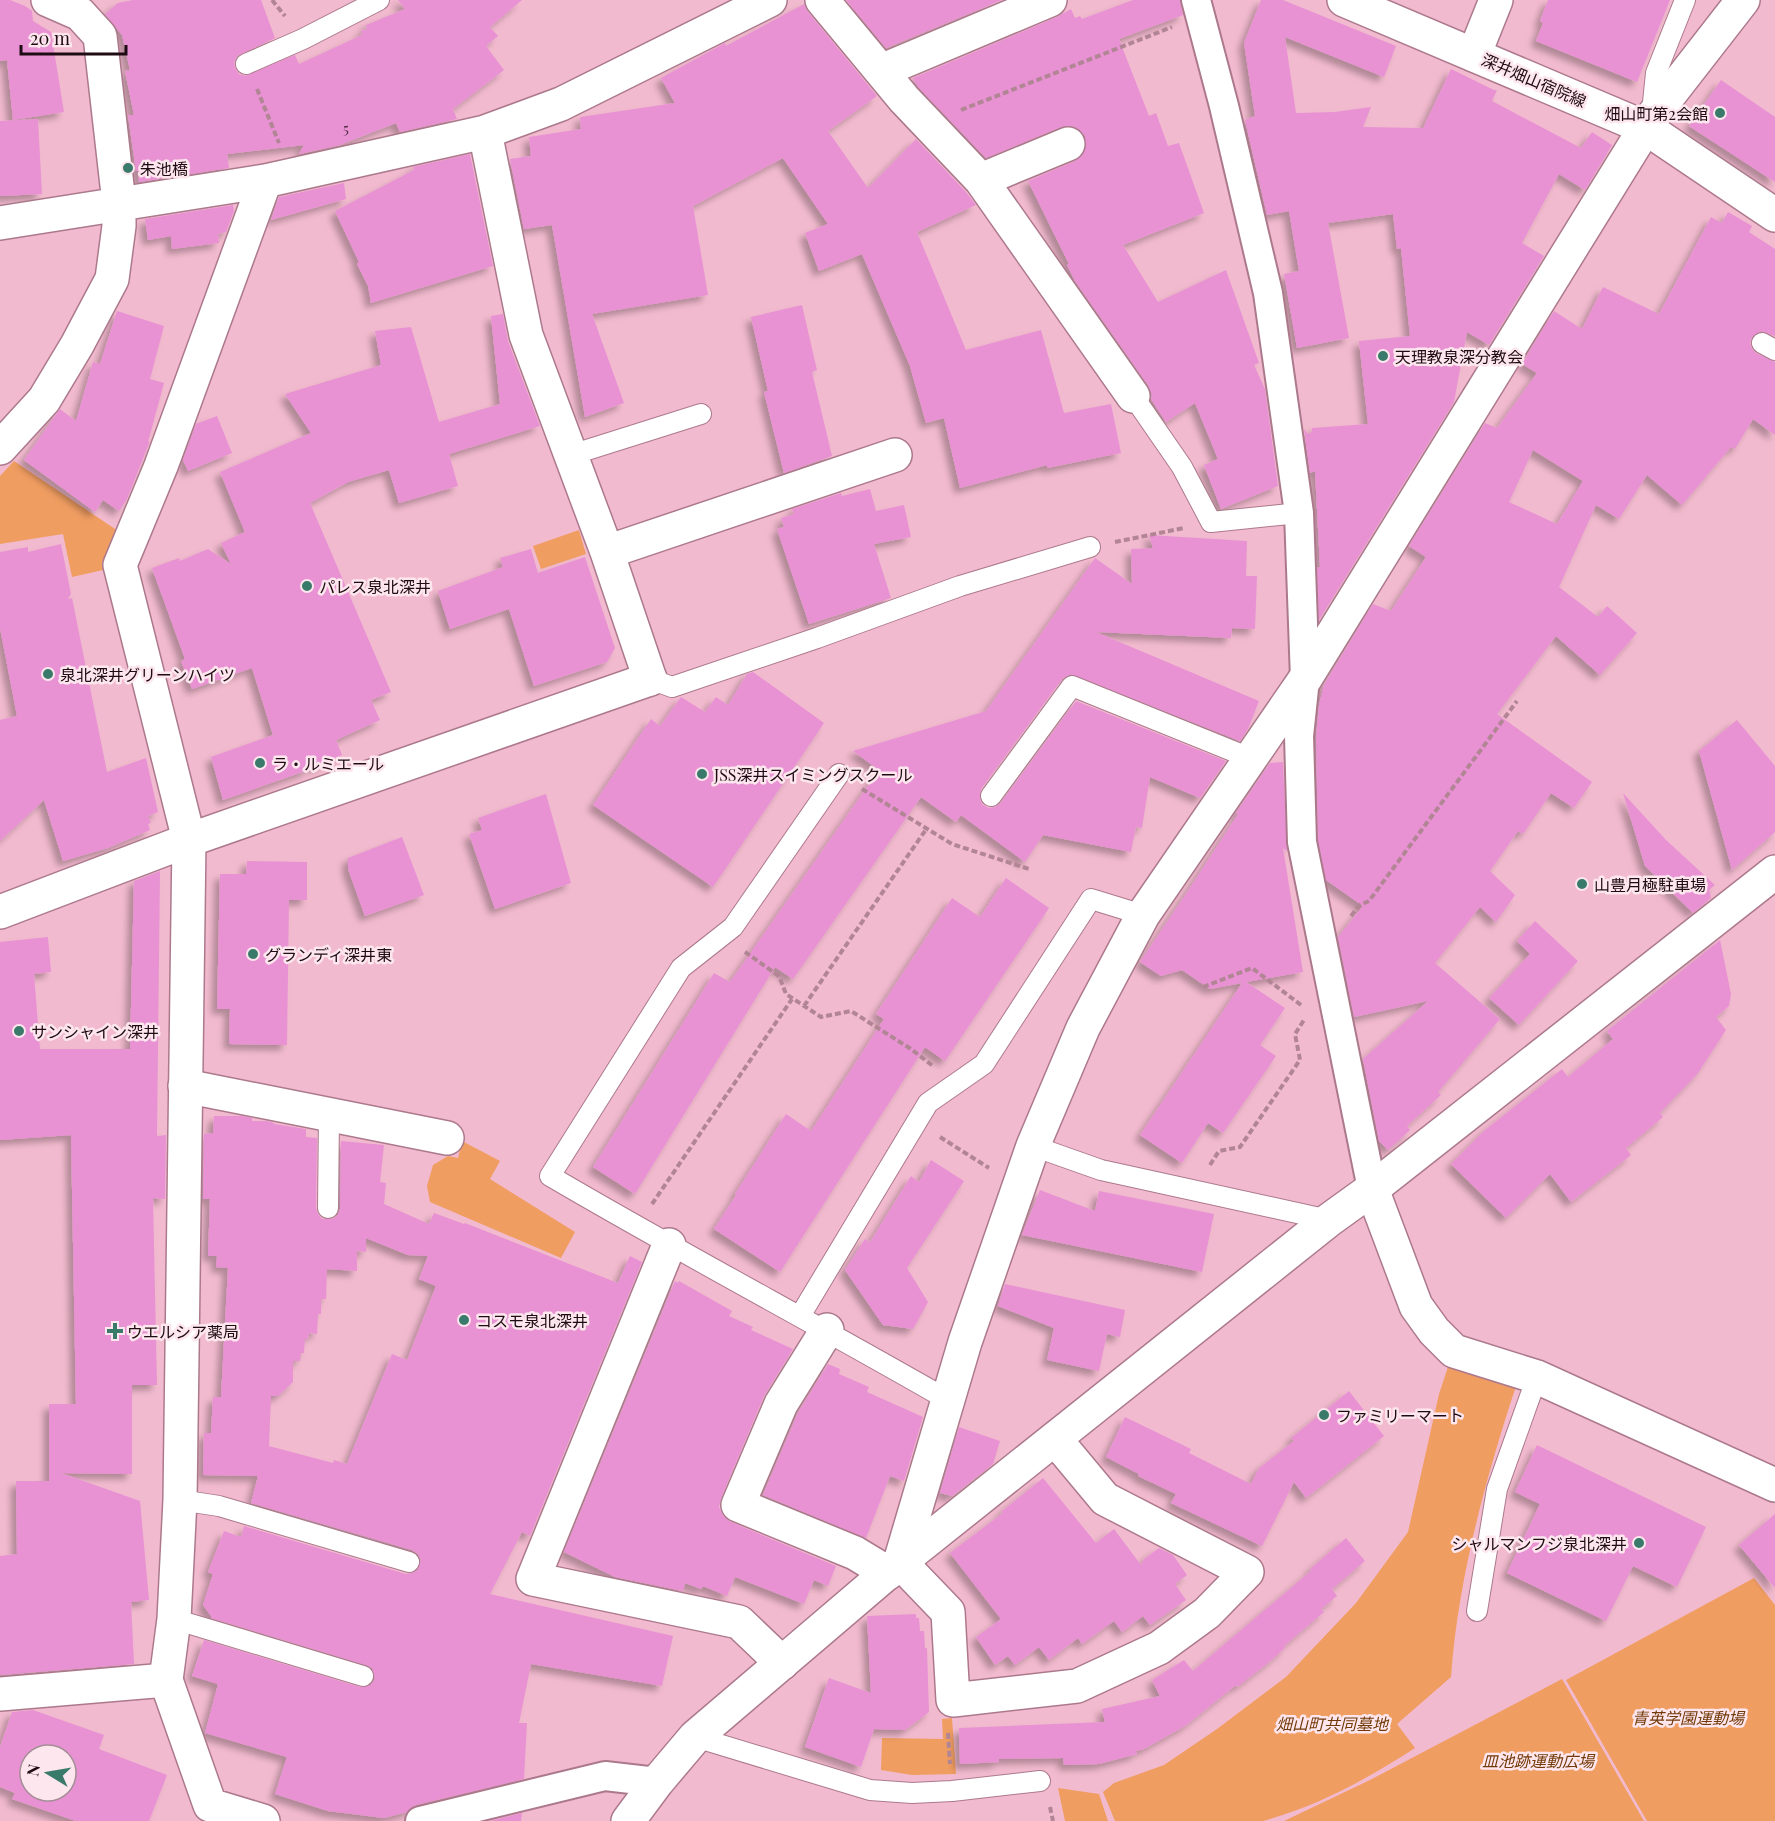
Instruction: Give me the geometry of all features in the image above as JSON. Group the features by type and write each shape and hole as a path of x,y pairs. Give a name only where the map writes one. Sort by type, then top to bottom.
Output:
{"street":[{"path":"0,448 44,400 77,345 112,279 119,226 119,203 100,36 80,14 48,0"},
{"path":"0,223 279,178 485,132 561,104 770,0"},
{"path":"822,0 904,99 981,180 1133,396"},
{"path":"881,71 1050,0"},
{"name":"深井畑山宿院線","path":"1344,0 1474,55 1649,123 1775,215"},
{"path":"1474,55 1496,0"},
{"path":"894,1567 965,1342 1033,1146 1083,1028 1143,915 1305,679 1649,123 1743,0"},
{"path":"1198,8 1224,106 1268,293 1299,513 1305,679 1299,736 1302,842 1372,1189 1416,1306 1434,1331 1454,1351 1537,1377 1775,1485"},
{"path":"0,912 189,840 650,679 607,552 526,335 485,132"},
{"path":"981,180 1068,144"},
{"path":"263,1821 210,1805 166,1680 174,1619 180,1500 189,840 120,565 279,178"},
{"path":"607,552 895,455"},
{"path":"628,1821 695,1737 894,1567 1329,1220 1372,1189 1775,872"},
{"path":"185,1086 447,1138"},
{"path":"669,1245 533,1579 739,1622 782,1663"},
{"path":"814,1323 738,1505 894,1567 948,1612 953,1700 1077,1686 1159,1648 1207,1613 1247,1572 1105,1499 1055,1439"},
{"path":"0,1694 166,1680"},
{"path":"420,1821 605,1776 657,1782"}],"lane":[{"path":"246,64 303,39 379,0"},
{"path":"1649,123 1656,73 1685,0"},
{"path":"1133,396 1182,467 1211,522 1299,513"},
{"path":"571,455 701,414"},
{"path":"650,679 672,687 960,586 1090,547"},
{"path":"991,796 1072,686 1250,758"},
{"path":"839,774 733,927 681,968 550,1176 948,1400"},
{"path":"814,1323 916,1122 928,1103 984,1064 1091,899 1143,915"},
{"path":"328,1208 329,1116"},
{"path":"1033,1146 1101,1170 1329,1220"},
{"path":"1477,1611 1497,1489 1537,1377"},
{"path":"180,1500 219,1506 408,1562"},
{"path":"174,1619 363,1676"},
{"path":"695,1737 870,1790 912,1793 952,1791 1040,1781"}],"path":[{"path":"927,123 1198,8"},
{"path":"246,64 279,178"},
{"path":"1090,547 1211,522"},
{"path":"1325,950 1360,905 1369,901 1517,701"},
{"path":"839,774 952,844 1029,869"},
{"path":"804,1006 927,828"},
{"path":"723,936 779,976 786,994 792,999 821,1017 851,1011 911,1049 956,1083"},
{"path":"1203,987 1252,968 1302,1006"},
{"path":"636,1226 792,999"},
{"path":"1193,1190 1219,1151 1240,1147 1300,1060 1295,1034 1310,1012"},
{"path":"916,1122 1019,1186"}],"green space":[{"path":"14,461 118,531 102,563 103,570 72,577 63,534 0,544 0,476"},
{"path":"579,530 586,554 541,569 533,546"},
{"path":"462,1141 500,1161 490,1179 575,1232 561,1258 430,1202 427,1186 433,1165 448,1156 458,1158"},
{"name":"畑山町共同墓地","path":"1450,1361 1517,1383 1475,1528 1460,1603 1451,1677 1397,1724 1415,1748 1342,1790 1303,1808 1263,1821 1115,1821 1103,1792 1114,1783 1164,1765 1217,1729 1286,1677 1356,1603 1408,1532 1439,1394"},
{"name":"青英学園運動場","path":"1754,1578 1775,1605 1775,1821 1647,1821 1566,1680"},
{"name":"皿池跡運動広場","path":"1562,1679 1644,1821 1284,1821 1370,1780"},
{"path":"952,1718 956,1774 912,1775 881,1770 882,1738 943,1739 942,1719"},
{"path":"1058,1788 1099,1794 1108,1821 1065,1821"}],"building":[{"path":"0,0 10,0 25,6 32,11 33,21 51,32 64,112 13,120 7,60 0,61"},
{"path":"133,0 261,0 275,38 237,56 234,62 235,68 239,74 245,76 295,55 299,64 362,35 361,31 367,29 366,25 405,9 398,0 522,0 490,27 498,36 486,46 504,70 453,109 457,119 400,132 396,123 340,145 299,154 304,145 227,154 229,168 139,182 128,115 134,115 125,71 130,70 122,35 105,14 118,3"},
{"path":"846,0 1002,0 886,48"},
{"path":"1133,0 1180,0 1183,15 1119,39 1149,116 1156,113 1168,146 1179,143 1204,213 1123,245 1158,302 1226,270 1259,363 1254,365 1265,389 1278,486 1221,509 1204,465 1218,459 1195,403 1166,422 1151,399 1152,394 1148,385 1075,281 1067,265 1069,264 1028,181 1082,156 1086,147 1085,136 1079,129 1071,126 1061,127 986,158 918,87 913,78 1071,9 1075,18 1080,16 1082,19"},
{"path":"1261,0 1283,0 1396,46 1384,77 1285,37 1296,113 1335,112 1371,107 1363,127 1423,128 1451,69 1497,90 1492,101 1581,148 1592,132 1612,145 1585,190 1559,174 1522,243 1544,256 1489,345 1467,332 1454,402 1319,620 1317,568 1320,567 1315,471 1310,473 1304,429 1308,434 1312,432 1312,428 1368,424 1359,341 1410,336 1401,248 1397,249 1393,214 1328,223 1349,338 1297,348 1284,274 1299,271 1289,211 1267,215 1245,120 1255,116 1244,43"},
{"path":"1548,0 1670,0 1637,82 1536,41"},
{"path":"804,4 808,12 877,96 828,131 868,188 916,139 976,205 917,232 966,350 1041,330 1064,413 1111,404 1121,453 1047,468 1047,465 960,488 944,418 926,423 910,366 862,254 819,271 805,233 828,224 783,158 693,206 708,295 592,314 624,403 585,417 552,225 524,229 510,159 531,156 529,137 581,129 580,117 675,103 661,78"},
{"path":"1721,80 1775,117 1775,182 1689,126"},
{"path":"38,119 42,194 0,196 0,121"},
{"path":"470,154 493,266 371,303 368,286 357,264 359,262 335,211 414,170 413,167"},
{"path":"344,183 346,199 271,220 279,197"},
{"path":"233,205 234,211 226,232 218,234 219,243 172,249 171,236 148,240 145,219"},
{"path":"1728,212 1752,226 1749,232 1775,249 1775,336 1761,331 1752,337 1750,343 1756,353 1775,362 1775,435 1753,419 1735,449 1731,447 1682,505 1647,475 1619,519 1596,505 1559,587 1598,617 1607,606 1637,633 1600,675 1556,636 1497,714 1592,782 1574,808 1551,793 1523,834 1518,831 1490,871 1515,895 1496,922 1480,907 1435,963 1500,1019 1438,1092 1441,1095 1407,1126 1410,1130 1388,1150 1379,1141 1363,1059 1428,1001 1354,1017 1338,937 1363,906 1326,880 1318,840 1316,737 1319,705 1324,685 1373,604 1391,611 1426,557 1409,546 1485,423 1497,428 1537,373 1522,364 1554,311 1582,329 1603,287 1659,314 1711,217 1722,223","holes":["1533,450 1583,481 1557,524 1509,502"]},
{"path":"802,305 817,370 812,372 832,456 784,473 764,392 768,391 751,317"},
{"path":"117,311 164,326 150,379 164,383 148,442 150,441 127,499 119,511 103,500 95,512 24,460 60,409 76,421 93,362 100,364"},
{"path":"503,314 508,341 540,426 449,454 458,486 399,503 389,470 348,482 310,503 391,692 371,700 380,720 336,740 342,755 312,768 308,757 308,770 223,800 211,757 273,735 252,668 192,689 181,661 185,659 152,568 179,558 180,561 208,549 231,564 221,543 245,532 220,472 311,433 285,394 381,365 375,331 411,327 439,422 500,404 491,316"},
{"path":"217,416 232,453 188,471 183,460 196,424"},
{"path":"870,489 876,511 904,505 911,537 874,544 891,598 809,624 777,529 784,527 781,518 794,514 792,509 841,493 842,496"},
{"path":"1149,535 1247,541 1246,576 1257,576 1255,629 1232,628 1231,638 1096,632 1259,701 1248,729 1240,741 1071,674 1062,679 981,789 980,800 989,808 1000,804 1076,701 1226,761 1200,798 1150,777 1142,828 1136,827 1131,852 1043,835 1025,862 961,815 956,822 921,797 793,979 775,967 635,1194 593,1167 714,973 730,982 879,770 853,751 986,711 1095,558 1132,584 1131,549 1153,548"},
{"name":"泉北深井グリーンハイツ","path":"61,544 71,594 68,599 72,598 107,772 146,758 158,812 148,816 151,823 148,824 150,830 108,848 63,861 44,800 0,841 0,720 17,716 0,628 0,552 28,547 28,552"},
{"path":"531,549 538,573 585,557 615,648 607,662 534,686 509,609 450,629 438,591 503,567 500,558"},
{"name":"JSS深井スイミングスクール","path":"753,672 824,723 713,887 593,805 651,719 660,726 681,697 705,712 716,697 728,705 747,674"},
{"path":"1737,720 1775,766 1775,832 1732,870 1699,751"},
{"path":"1283,762 1287,851 1283,848 1303,972 1246,982 1285,1008 1260,1045 1276,1056 1223,1133 1208,1123 1182,1163 1140,1135 1242,983 1210,989 1182,970 1161,976 1140,962 1270,763"},
{"path":"1623,793 1666,840 1715,885 1709,890 1711,898 1693,913 1645,866"},
{"path":"546,794 571,883 495,909 469,834 482,830 478,818"},
{"path":"402,837 424,895 365,916 348,869 348,858"},
{"name":"グランディ深井東","path":"247,861 307,862 307,900 289,900 287,1045 229,1044 230,1009 217,1009 220,874 246,874"},
{"path":"160,871 157,1136 166,1135 165,1199 153,1198 157,1385 132,1385 132,1474 61,1473 140,1501 149,1600 131,1602 134,1664 0,1675 0,1556 17,1554 16,1481 49,1481 49,1404 76,1404 71,1135 0,1140 0,942 48,937 51,972 34,974 40,1049 130,1049 134,881"},
{"path":"1006,878 1049,908 945,1061 925,1047 780,1272 714,1229 786,1114 811,1131 884,1019 876,1014 952,898 980,917"},
{"path":"1535,921 1578,961 1519,1025 1489,998 1530,954 1517,941"},
{"path":"1720,940 1731,994 1729,1006 1716,1017 1726,1030 1698,1073 1660,1113 1663,1117 1626,1148 1631,1155 1571,1202 1550,1174 1506,1218 1451,1164 1484,1131 1562,1069 1568,1077 1613,1039 1607,1031"},
{"path":"214,1116 242,1116 252,1118 252,1121 267,1121 306,1129 306,1137 317,1138 316,1208 322,1219 333,1219 338,1215 340,1209 341,1141 384,1145 380,1182 386,1183 384,1204 429,1224 434,1213 465,1223 618,1283 630,1256 642,1262 530,1536 522,1532 490,1594 673,1636 662,1686 531,1664 519,1723 527,1723 524,1779 416,1805 407,1812 384,1818 328,1811 275,1794 287,1757 205,1733 218,1684 192,1676 204,1640 360,1687 371,1685 375,1679 372,1668 366,1665 211,1618 203,1605 213,1574 208,1572 224,1531 241,1537 244,1526 406,1574 418,1570 421,1560 412,1550 251,1503 258,1476 203,1475 204,1433 211,1433 213,1397 221,1397 228,1268 216,1267 217,1256 208,1256 210,1199 203,1199 204,1134 213,1133","holes":["366,1238 408,1255 428,1256 419,1279 436,1286 407,1360 392,1354 347,1464 334,1460 333,1463 269,1446 271,1396 278,1396 293,1382 293,1361 300,1361 301,1353 304,1353 305,1339 308,1339 309,1333 317,1334 321,1299 326,1299 327,1269 357,1271 357,1251 366,1252"]},
{"path":"931,1160 964,1181 907,1268 928,1302 913,1329 883,1325 845,1270 865,1239 870,1242 911,1176 919,1182"},
{"path":"1040,1190 1095,1211 1099,1191 1214,1214 1202,1272 1022,1235"},
{"path":"675,1281 678,1283 679,1281 732,1311 729,1316 753,1327 751,1330 793,1349 764,1396 719,1507 723,1516 731,1522 836,1566 828,1586 814,1580 804,1604 735,1577 727,1596 703,1586 701,1589 685,1583 683,1591 615,1577 564,1552"},
{"path":"1005,1284 1125,1310 1120,1337 1107,1334 1099,1371 1047,1360 1054,1328 998,1306"},
{"path":"828,1364 840,1369 839,1374 869,1387 867,1392 923,1417 904,1481 890,1476 866,1538 763,1495 798,1413"},
{"path":"1349,1391 1384,1436 1306,1498 1294,1482 1262,1546 1171,1503 1176,1494 1138,1476 1139,1474 1106,1457 1125,1417 1191,1449 1189,1453 1251,1484 1259,1468 1294,1441 1291,1438"},
{"path":"959,1427 1000,1441 993,1464 952,1496 940,1493"},
{"name":"シャルマンフジ泉北深井","path":"1537,1445 1706,1527 1677,1587 1633,1566 1606,1621 1507,1573 1540,1504 1515,1492"},
{"path":"1043,1478 1096,1543 1114,1529 1141,1565 1144,1559 1159,1548 1173,1555 1187,1575 1175,1584 1186,1600 1150,1625 1143,1616 1122,1632 1114,1621 1082,1644 1078,1638 1049,1660 1039,1647 1015,1665 1008,1656 995,1665 976,1637 1001,1619 950,1553 1003,1513 1001,1512"},
{"path":"1775,1514 1775,1588 1739,1545"},
{"path":"1346,1538 1365,1561 1332,1589 1337,1596 1321,1609 1324,1612 1268,1663 1237,1687 1236,1685 1185,1726 1144,1749 1136,1751 1137,1754 1099,1764 1064,1765 1063,1758 999,1759 999,1762 960,1764 959,1728 1105,1722 1102,1709 1160,1696 1152,1680 1184,1660 1193,1671 1312,1570 1310,1569"},
{"path":"916,1614 916,1618 919,1618 920,1631 924,1631 925,1648 927,1648 929,1712 905,1730 874,1729 861,1767 805,1747 829,1678 871,1693 867,1616"},
{"path":"33,1710 104,1735 99,1749 167,1775 149,1821 76,1821 24,1803 78,1803 78,1743 18,1743 18,1801 12,1799 15,1793 0,1787 0,1747 12,1712"},
{"path":"522,1813 521,1821 490,1821"}],"place":[{"name":"畑山町第2会館","path":"1720,113"},
{"name":"朱池橋","path":"128,168"},
{"name":"天理教泉深分教会","path":"1383,356"},
{"name":"パレス泉北深井","path":"307,586"},
{"name":"泉北深井グリーンハイツ","path":"48,674"},
{"name":"ラ・ルミエール","path":"260,763"},
{"name":"JSS深井スイミングスクール","path":"702,774"},
{"name":"山豊月極駐車場","path":"1582,884"},
{"name":"グランディ深井東","path":"253,954"},
{"name":"サンシャイン深井","path":"19,1031"},
{"name":"コスモ泉北深井","path":"464,1320"},
{"name":"ウエルシア薬局","path":"115,1331"},
{"name":"ファミリーマート","path":"1324,1415"},
{"name":"シャルマンフジ泉北深井","path":"1639,1543"}]}
